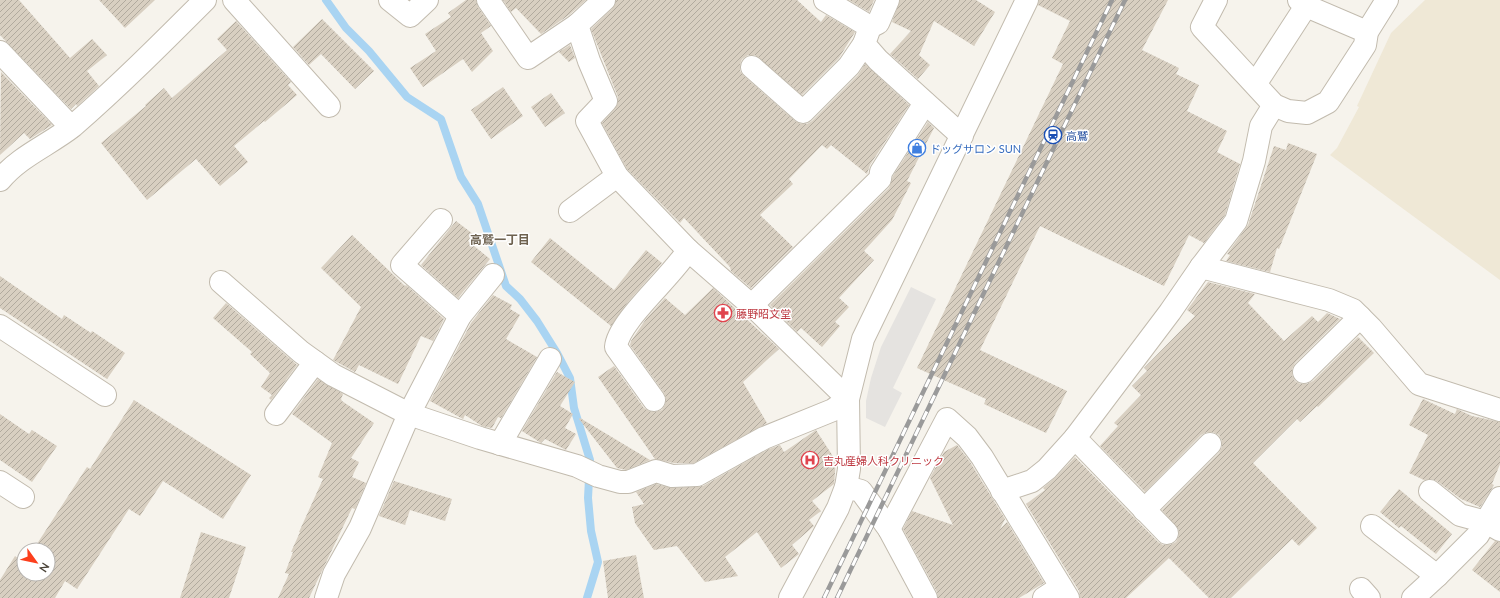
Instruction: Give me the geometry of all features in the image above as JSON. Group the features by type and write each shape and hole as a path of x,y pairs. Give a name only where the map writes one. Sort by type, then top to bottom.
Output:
{"street":[{"path":"0,180 10,169 71,127 117,86 205,0"},
{"path":"234,0 329,106"},
{"path":"390,0 410,16 427,0"},
{"path":"488,0 528,58 577,25 604,0"},
{"path":"825,0 867,35 878,60 962,136"},
{"path":"752,67 803,112 849,66 867,35 878,23 888,0"},
{"path":"790,598 838,508 846,487 849,469 848,399 863,339 1027,0"},
{"path":"1216,0 1202,27 1256,83 1274,105 1288,111 1307,113 1328,102 1365,45 1367,32 1387,0"},
{"path":"1256,83 1302,3 1367,32"},
{"path":"577,25 588,61 606,101 587,121 617,176 688,250 752,305 848,399"},
{"path":"0,52 71,127"},
{"path":"752,305 880,179 881,172 925,103"},
{"path":"1002,491 1032,480 1047,469 1075,438 1170,312 1201,267 1236,221 1254,161 1262,126 1274,105"},
{"path":"570,211 617,176"},
{"path":"441,220 402,265 460,316"},
{"path":"654,400 616,347 617,339 642,305 683,260 688,250"},
{"path":"1201,267 1329,300 1353,310 1371,328 1420,384 1500,410"},
{"path":"326,598 334,574 360,528 409,414 460,316 493,275"},
{"path":"221,282 301,352 333,375 409,414 500,444 577,466 598,476 620,482 628,482 656,471 672,476 697,475 764,438 833,410 848,399"},
{"path":"1304,372 1360,317"},
{"path":"0,326 106,395"},
{"path":"500,444 550,360"},
{"path":"276,414 315,362"},
{"path":"889,529 947,419 967,437 982,457 1058,594"},
{"path":"1075,438 1167,533"},
{"path":"1144,510 1210,444"},
{"path":"0,482 23,497"},
{"path":"846,487 861,491 889,529 926,598"},
{"path":"1430,491 1460,515 1493,526"},
{"path":"1413,598 1478,535 1493,526 1500,498"},
{"path":"1372,526 1437,576"}],"shaded area":[{"path":"1425,0 1500,0 1500,280 1330,155 1337,148 1359,107 1357,106 1391,33"},
{"path":"911,287 936,299 893,388 902,393 885,427 866,418 866,401 871,378 881,347"}],"building":[{"path":"0,0 19,0 70,58 92,39 107,55 87,71 99,86 77,106 76,104 71,109 0,35"},
{"path":"99,0 155,0 125,28"},
{"path":"466,0 476,0 478,7 491,26 481,33 493,51 472,72 463,59 423,87 410,68 436,51 425,34 451,17 448,13"},
{"path":"503,0 586,0 569,15 541,34 516,8 511,12"},
{"path":"616,0 797,0 821,22 826,15 855,32 839,58 802,95 755,55 748,55 742,59 740,71 744,76 795,121 801,124 807,124 812,121 858,75 865,64 909,105 870,165 867,174 831,145 827,149 822,145 789,179 793,184 760,215 793,247 751,288 731,271 730,267 684,218 680,223 627,169 602,123 615,109 618,103 618,97 591,29 612,9"},
{"path":"849,0 874,0 869,12"},
{"path":"900,0 976,0 995,12 974,46 934,21 919,55 930,65 918,79 890,54 911,31 892,22"},
{"path":"1039,0 1168,0 1142,50 1179,68 1176,74 1199,85 1187,111 1227,131 1217,152 1240,164 1225,215 1204,243 1189,235 1164,286 1040,226 980,350 1067,391 1046,433 984,404 986,399 917,368 1063,64 1052,58 1070,21 1038,5"},
{"path":"322,19 374,71 355,89 321,54 309,65 293,47"},
{"path":"236,21 291,82 288,85 297,95 234,146 248,162 220,186 196,159 147,200 101,143 146,106 145,105 164,88 172,98 227,50 217,39"},
{"path":"570,45 575,58 569,62 559,52"},
{"path":"1,72 52,125 30,139 24,133 0,155"},
{"path":"503,87 523,116 491,139 471,110"},
{"path":"551,93 565,113 545,127 531,107"},
{"path":"928,122 934,128 907,181 911,183 892,220 864,251 874,260 839,298 849,307 835,322 840,326 822,347 801,328 797,332 770,305 889,188 893,176"},
{"path":"1288,143 1317,154 1279,249 1277,248 1270,272 1226,261 1230,255 1227,254 1248,225 1274,146 1286,150"},
{"path":"456,221 473,234 468,241 490,259 458,298 421,265"},
{"path":"352,235 405,286 406,285 444,319 433,341 421,336 398,384 359,365 355,372 333,360 361,307 321,268"},
{"path":"550,238 614,290 646,250 662,263 627,303 611,326 531,262"},
{"path":"0,276 62,319 64,315 91,333 92,331 125,353 107,379 0,308"},
{"path":"1208,282 1255,294 1248,303 1284,341 1312,316 1318,322 1327,313 1340,319 1295,363 1292,369 1292,375 1295,381 1300,384 1307,384 1313,381 1358,337 1374,353 1318,407 1317,406 1300,422 1297,419 1253,463 1317,528 1299,546 1292,539 1231,598 1209,598 1169,558 1126,598 1080,598 1079,591 1026,504 1045,490 1043,488 1075,457 1158,542 1163,545 1170,545 1176,542 1179,536 1179,530 1162,510 1219,453 1222,447 1222,441 1219,435 1213,432 1207,432 1201,435 1145,492 1100,446 1118,426 1114,423 1141,395 1132,386 1147,371 1144,368 1195,316 1187,310"},
{"path":"713,288 779,349 743,382 767,423 694,463 674,463 655,459 598,377 614,366 644,408 655,412 662,410 666,399 664,393 630,345 631,341 646,319 665,298 685,315"},
{"path":"493,295 512,305 510,309 520,315 506,339 537,357 501,418 498,417 492,428 482,426 465,415 463,419 430,401 471,323"},
{"path":"226,303 297,365 271,400 269,398 272,395 261,387 270,373 250,354 252,352 213,318"},
{"path":"557,372 575,382 560,406 573,414 565,428 576,434 566,450 545,439 541,443 522,431"},
{"path":"318,379 343,394 341,399 342,401 374,423 351,458 359,462 352,477 366,483 355,509 352,508 309,598 278,598 289,574 285,573 293,552 291,552 323,479 318,477 332,443 292,414"},
{"path":"1423,399 1455,414 1457,409 1472,416 1500,422 1500,464 1492,484 1494,485 1480,507 1461,499 1437,481 1431,479 1424,480 1409,473 1428,435 1409,425"},
{"path":"134,400 251,475 223,519 163,481 140,516 129,509 77,589 65,581 55,598 0,598 0,580 15,556 16,582 56,582 56,542 38,542 87,467 90,469"},
{"path":"0,414 29,434 32,430 57,446 32,482 0,460"},
{"path":"580,418 650,460 626,470 617,468 579,419"},
{"path":"816,430 836,461 834,484 812,501 821,511 809,520 814,526 792,545 799,554 781,568 757,532 725,557 738,576 705,582 677,546 654,550 635,523 632,507 644,504 636,492 656,484 672,488 703,486 769,449 780,445 784,452"},
{"path":"957,445 970,462 1005,519 1000,529 1007,522 1044,583 1019,598 938,598 937,592 903,529 912,511 953,525 930,478 944,452"},
{"path":"394,481 452,499 445,521 410,510 405,525 379,516"},
{"path":"1399,489 1452,534 1436,554 1401,526 1399,528 1380,512"},
{"path":"201,532 246,547 229,598 180,598"},
{"path":"1495,541 1500,542 1500,592 1472,570"},
{"path":"636,555 644,598 608,598 603,561"}],"waterway":[{"path":"326,0 346,28 369,51 407,97 441,119 461,177 478,204 506,286 520,299 537,321 557,353 570,378 574,408 590,460 588,498 591,531 598,562 587,598"}],"railway":[{"path":"824,598 1112,0"},
{"path":"837,598 1125,0"}],"place":[{"name":"高鷲","path":"1053,135"},
{"name":"ドッグサロン SUN","path":"917,148"},
{"name":"藤野昭文堂","path":"723,313"},
{"name":"吉丸産婦人科クリニック","path":"810,460"}],"district":[{"name":"高鷲一丁目","path":"500,239"}]}
